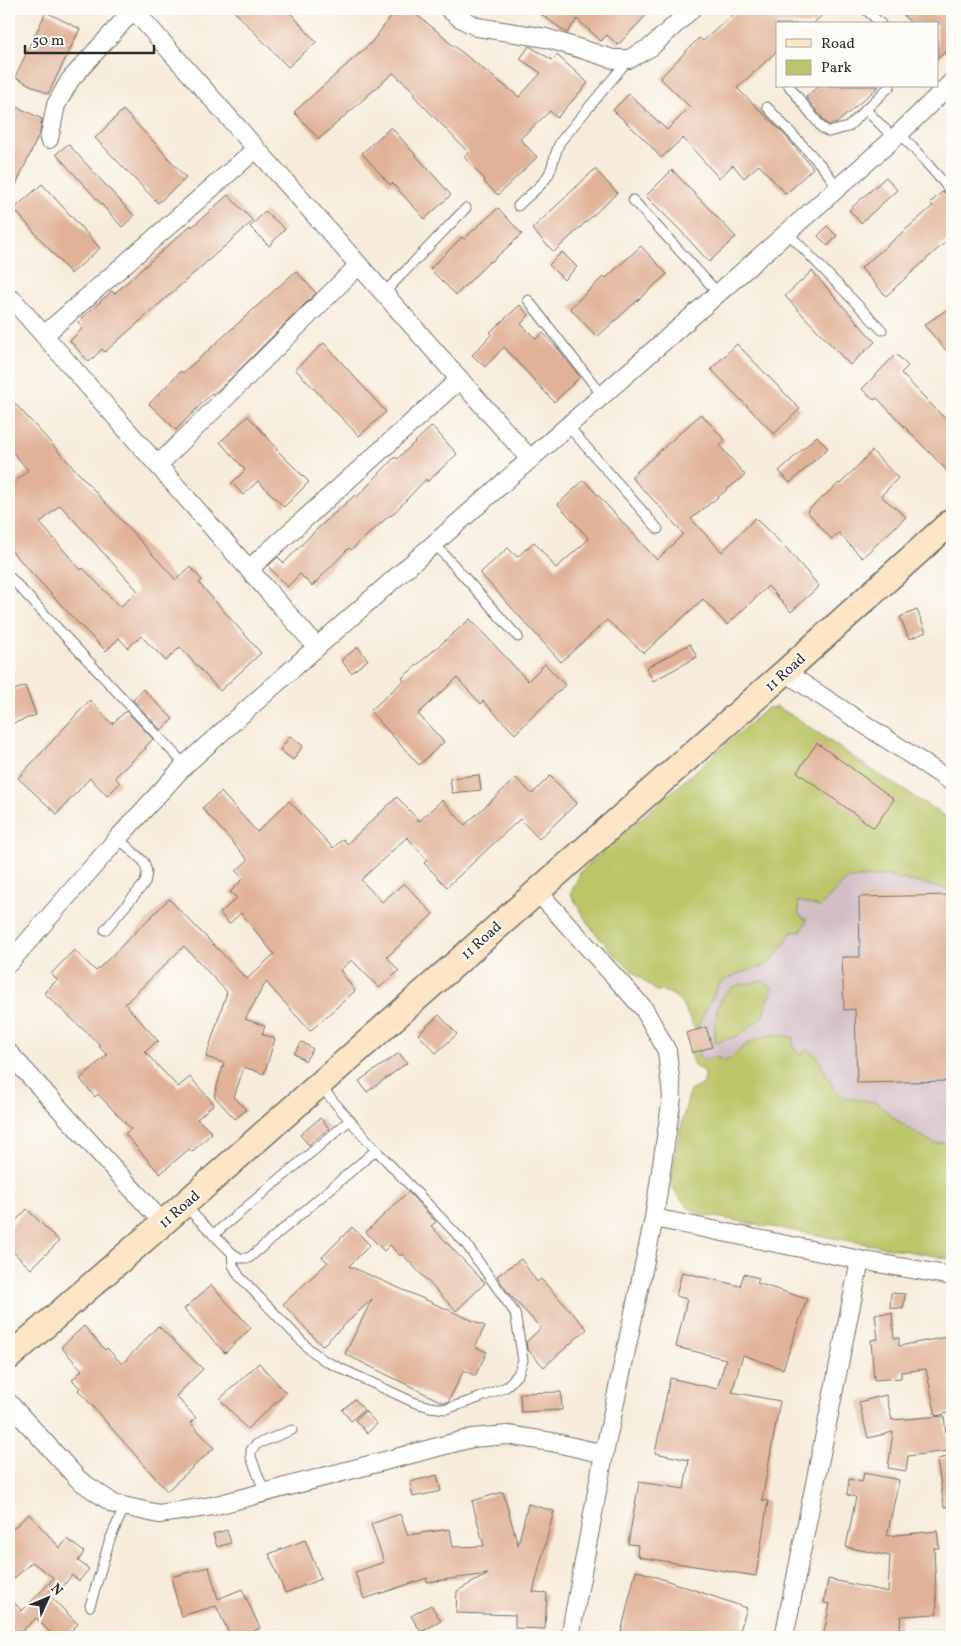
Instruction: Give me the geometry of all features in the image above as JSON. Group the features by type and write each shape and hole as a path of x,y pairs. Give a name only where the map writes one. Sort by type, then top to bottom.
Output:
{"street":[{"path":"49,139 56,105 70,80 134,9 530,459"},
{"path":"458,12 477,27 546,38 613,59 629,59 650,47 692,9"},
{"path":"9,964 118,838 185,765 317,646 897,136 947,84"},
{"path":"44,335 256,149"},
{"path":"158,465 359,265"},
{"path":"13,300 317,646"},
{"path":"249,569 460,379"},
{"name":"11 Road","path":"9,1357 319,1085 952,521"},
{"path":"784,672 952,782"},
{"path":"537,891 644,1009 667,1051 672,1097 654,1218 604,1454 570,1637"},
{"path":"9,1053 163,1223"},
{"path":"654,1218 860,1260 952,1276"},
{"path":"784,1637 860,1260"},
{"path":"9,1403 79,1480 114,1504 159,1514 213,1506 472,1438 508,1435 552,1442 604,1454"}],"lane":[{"path":"865,9 879,22"},
{"path":"518,206 546,178 551,170 560,142 629,59"},
{"path":"791,88 822,128 829,132 848,127 888,88"},
{"path":"767,107 820,164 838,187"},
{"path":"865,109 897,136 952,192"},
{"path":"633,200 718,293"},
{"path":"384,293 466,208"},
{"path":"787,232 882,330"},
{"path":"528,300 602,395"},
{"path":"568,426 658,529"},
{"path":"434,543 518,637"},
{"path":"9,576 185,765"},
{"path":"105,930 145,883 147,872 144,862 118,838"},
{"path":"232,1253 233,1265 239,1276 308,1348 325,1361 413,1402 446,1409 506,1387 518,1374 523,1360 515,1313 466,1244 376,1150 319,1085"},
{"path":"214,1235 350,1120"},
{"path":"183,1205 232,1253 240,1258 249,1258 376,1150"},
{"path":"265,1493 251,1450 257,1444 292,1430"},
{"path":"90,1606 110,1539 125,1506"}],"shaded area":[{"path":"886,876 952,890 952,1140 935,1144 900,1123 876,1102 844,1098 834,1089 818,1057 798,1053 793,1046 739,1049 727,1061 713,1057 705,1060 699,1057 698,1025 720,983 737,974 765,966 777,955 791,933 799,915 798,901 820,907 847,879"}],"green space":[{"path":"777,707 952,821 952,890 886,876 847,879 820,907 798,901 799,915 807,920 801,931 791,933 777,955 765,966 737,974 720,983 698,1025 699,1057 705,1060 713,1057 727,1061 749,1043 766,1036 785,1035 794,1038 793,1046 798,1053 803,1054 806,1049 818,1057 834,1089 844,1098 876,1102 900,1123 935,1144 952,1140 952,1259 699,1214 683,1203 675,1192 672,1180 678,1140 690,1091 704,1084 705,1072 694,1066 690,1053 696,1031 677,998 671,994 656,991 630,969 598,936 579,909 571,893 581,871 767,708"},
{"path":"763,981 773,988 762,1017 738,1036 715,1043 716,1013 721,999 732,988 739,985"}],"building":[{"path":"232,9 287,9 316,42 288,67"},
{"path":"397,9 409,9 519,97 541,73 520,59 529,46 552,60 557,55 588,83 557,118 550,111 520,139 537,157 498,195 484,182 485,180 464,157 469,153 413,95 416,93 393,73 319,139 294,112 370,44"},
{"path":"534,9 652,9 618,45 607,35 601,41 577,19 567,33"},
{"path":"739,9 828,9 815,22 776,22 776,52 737,88 782,132 813,168 786,194 759,165 744,178 733,165 719,178 683,138 661,158 613,110 629,94 667,130 690,107 660,78 699,38 703,41"},
{"path":"898,9 952,9 952,46 938,58 938,22 910,22"},
{"path":"46,12 80,29 48,94 15,77"},
{"path":"816,88 877,88 837,123 830,125 826,123 806,97"},
{"path":"9,103 42,119 40,132 9,200"},
{"path":"123,110 186,178 158,203 95,138"},
{"path":"391,127 451,195 425,219 392,183 390,185 362,153"},
{"path":"68,144 134,216 122,227 56,154"},
{"path":"595,169 617,193 554,252 532,229"},
{"path":"672,170 736,237 709,262 646,196"},
{"path":"886,177 897,190 861,223 849,210"},
{"path":"42,184 100,248 71,274 14,209"},
{"path":"943,191 952,198 952,236 886,296 861,268 933,206 930,203"},
{"path":"228,195 253,221 105,352 102,349 89,362 70,341 83,328 78,322 112,291 114,294 191,225 192,227"},
{"path":"498,208 522,234 490,261 456,295 430,269 462,237 464,239"},
{"path":"265,211 285,229 269,246 250,227"},
{"path":"827,226 837,236 828,246 818,236"},
{"path":"641,246 667,274 597,337 570,308 604,276 606,278"},
{"path":"562,252 577,267 564,280 549,265"},
{"path":"296,271 316,293 176,430 149,404 181,371 183,373"},
{"path":"812,271 875,342 850,365 785,296"},
{"path":"520,305 529,315 521,324 536,339 543,333 580,377 554,402 504,347 485,367 472,355 492,334 490,332"},
{"path":"952,306 952,357 924,325"},
{"path":"324,343 386,412 359,436 295,369"},
{"path":"737,344 800,409 774,434 711,369"},
{"path":"896,354 908,366 901,373 952,426 952,476 877,398 874,400 862,389"},
{"path":"9,397 176,580 190,567 202,580 199,583 261,653 220,691 180,647 166,661 141,636 128,648 119,638 106,651 9,548 9,488 28,470 9,448","holes":["60,505 138,591 120,607 83,568 81,570 40,523"]},
{"path":"701,414 725,440 720,446 745,475 691,519 722,552 755,518 788,550 819,586 791,612 768,586 727,625 703,599 644,653 607,620 561,662 480,573 508,548 517,557 534,542 556,568 589,539 558,504 584,480 657,560 683,534 631,477"},
{"path":"248,416 276,449 309,482 284,507 258,481 243,495 232,483 245,470 220,442"},
{"path":"432,426 457,454 427,482 426,479 391,516 351,550 349,548 312,586 300,574 287,587 268,566 278,557 284,563 316,530 355,495 357,497 395,457 397,459"},
{"path":"817,436 828,448 790,483 779,471"},
{"path":"872,451 898,478 881,496 906,517 862,558 839,533 831,539 807,511 840,484"},
{"path":"917,610 926,632 909,639 900,617"},
{"path":"470,619 528,681 545,664 565,685 515,734 483,701 481,704 457,678 418,714 444,742 419,765 370,711 404,680 402,678"},
{"path":"690,644 697,657 653,681 646,668"},
{"path":"358,647 368,660 351,673 341,660"},
{"path":"25,686 36,715 9,725 9,692"},
{"path":"143,689 173,719 161,730 133,700"},
{"path":"90,700 112,724 126,711 153,739 115,777 120,783 107,796 90,778 57,814 18,778"},
{"path":"290,736 303,746 293,760 280,750"},
{"path":"817,743 894,799 874,828 797,772"},
{"path":"479,775 481,790 452,793 450,778"},
{"path":"550,776 577,803 539,839 520,819 447,887 424,863 427,860 407,837 361,880 382,902 404,883 433,914 387,957 399,971 379,988 352,960 340,970 355,991 310,1031 266,982 245,1019 265,1026 262,1034 275,1039 264,1074 244,1067 234,1097 246,1110 235,1119 214,1096 224,1063 206,1057 227,992 184,946 125,1004 159,1042 157,1041 145,1052 178,1087 190,1077 214,1104 197,1119 212,1133 192,1152 189,1149 160,1174 125,1134 131,1129 98,1094 95,1097 80,1079 107,1055 99,1047 100,1045 44,993 57,980 51,974 74,950 96,971 169,899 247,979 274,954 241,913 229,924 220,913 237,898 230,892 243,879 236,871 248,860 202,808 221,792 257,832 289,801 333,848 343,839 347,844 397,797 419,821 442,800 465,825 516,778 532,794"},
{"path":"952,895 952,1081 857,1083 855,1009 844,1010 842,957 860,957 859,897"},
{"path":"439,1015 457,1034 436,1053 418,1034"},
{"path":"706,1027 712,1047 692,1053 686,1033"},
{"path":"302,1042 313,1049 305,1061 294,1053"},
{"path":"399,1053 407,1063 367,1092 359,1081"},
{"path":"320,1118 329,1128 309,1145 300,1135"},
{"path":"408,1192 436,1222 431,1226 485,1283 456,1311 402,1254 400,1256 390,1245 384,1251 366,1232"},
{"path":"27,1209 59,1241 31,1269 9,1248 9,1228"},
{"path":"352,1227 370,1245 349,1266 485,1326 475,1347 487,1352 475,1376 464,1370 448,1402 442,1402 345,1354 372,1299 322,1346 283,1304 328,1262 322,1257"},
{"path":"521,1259 537,1282 541,1279 587,1329 544,1367 527,1349 526,1342 541,1328 509,1294 497,1276"},
{"path":"682,1272 740,1286 744,1274 759,1278 757,1283 807,1299 783,1369 743,1355 732,1392 780,1401 762,1500 768,1501 756,1576 639,1557 637,1555 638,1545 628,1544 639,1482 684,1489 689,1460 655,1453 670,1378 717,1389 726,1359 676,1347 687,1299 676,1296"},
{"path":"211,1285 251,1328 225,1353 184,1309"},
{"path":"891,1293 905,1294 903,1309 890,1308"},
{"path":"892,1313 894,1338 899,1338 899,1346 952,1336 952,1412 936,1416 926,1369 901,1372 901,1378 874,1380 871,1340 878,1339 875,1314"},
{"path":"84,1326 105,1350 107,1348 122,1364 158,1326 203,1369 176,1396 196,1418 191,1423 214,1448 167,1491 78,1390 80,1388 72,1380 82,1370 61,1347"},
{"path":"259,1363 286,1393 247,1429 220,1399"},
{"path":"561,1392 562,1410 521,1412 520,1393"},
{"path":"886,1395 892,1420 944,1416 948,1451 908,1456 906,1471 888,1468 893,1432 868,1438 859,1402"},
{"path":"355,1399 364,1410 351,1421 342,1410"},
{"path":"365,1411 377,1424 367,1433 355,1420"},
{"path":"952,1456 952,1506 944,1507 937,1459"},
{"path":"864,1473 899,1480 887,1536 937,1531 939,1548 934,1548 937,1614 901,1616 899,1637 823,1637 830,1604 824,1603 828,1579 888,1592 890,1556 846,1547 856,1497 847,1495 849,1479 862,1482"},
{"path":"437,1475 441,1491 413,1497 410,1482"},
{"path":"503,1492 518,1545 528,1504 554,1511 533,1592 547,1593 545,1629 515,1628 515,1615 456,1613 457,1591 488,1574 427,1582 427,1578 364,1599 355,1572 384,1562 371,1524 400,1514 408,1535 450,1529 453,1547 484,1546 472,1501"},
{"path":"29,1514 60,1548 67,1539 84,1552 78,1561 89,1569 79,1581 72,1575 53,1599 78,1624 65,1637 55,1637 36,1618 16,1637 9,1637 9,1597 22,1611 54,1578 32,1562 9,1583 9,1532"},
{"path":"227,1530 231,1543 217,1547 213,1534"},
{"path":"305,1540 321,1579 285,1593 269,1554"},
{"path":"209,1567 218,1599 242,1589 260,1628 241,1637 231,1637 216,1606 181,1616 171,1577"},
{"path":"636,1570 747,1608 738,1637 620,1637"},
{"path":"431,1605 441,1621 421,1632 411,1616"}]}
